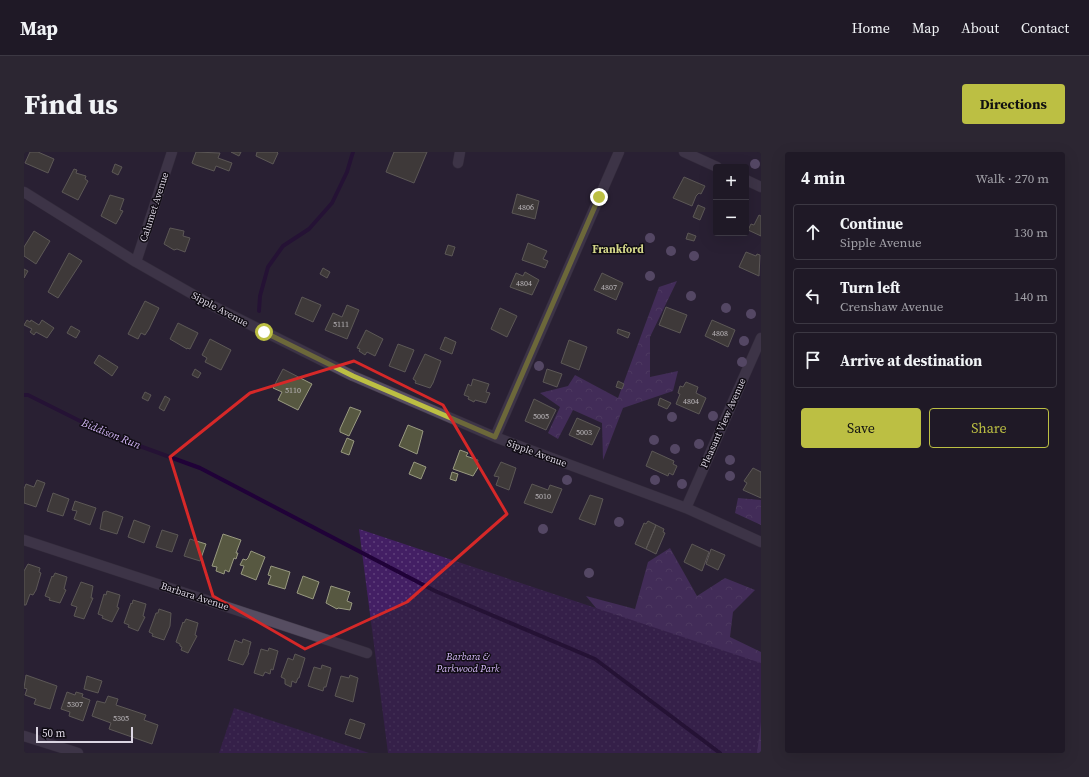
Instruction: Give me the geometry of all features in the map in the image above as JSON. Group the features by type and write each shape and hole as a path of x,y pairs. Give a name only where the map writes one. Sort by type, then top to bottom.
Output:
{"street":[{"name":"Calumet Avenue","path":"136,262 172,152"},
{"path":"458,163 460,152"},
{"path":"495,437 618,152"},
{"path":"684,152 713,165"},
{"path":"749,181 761,187"},
{"name":"Sipple Avenue","path":"24,192 136,262 215,307 353,376 495,437 686,508 761,542"},
{"name":"Pleasant View Avenue","path":"686,508 761,338"},
{"name":"Barbara Avenue","path":"24,540 366,653"},
{"path":"24,736 78,753"}],"highlighted area":[{"path":"354,361 443,405 507,514 407,602 305,649 213,596 170,457 250,393"}],"green space":[{"path":"677,281 650,337 650,377 678,371 673,391 623,408 603,460 602,423 573,410 558,439 548,433 560,407 540,393 568,386 575,375 618,398 659,287"},
{"path":"738,498 761,500 761,525 735,513"},
{"name":"Barbara & Parkwood Park","path":"359,529 761,663 761,722 757,753 388,753"},
{"path":"670,548 697,596 725,578 755,590 733,612 730,637 761,652 761,753 717,753 586,596 635,609 648,562"},
{"path":"234,708 369,753 219,753"}],"building":[{"path":"30,152 38,152 54,159 48,173 25,163"},
{"path":"196,152 220,153 218,158 232,163 229,171 216,166 214,171 192,163"},
{"path":"231,152 241,152 239,156"},
{"path":"257,152 278,153 273,164 256,156"},
{"path":"394,152 427,152 414,183 386,172"},
{"path":"115,164 122,167 118,175 112,172"},
{"path":"74,169 77,170 76,173 86,176 85,179 88,181 78,200 62,192"},
{"path":"684,177 705,186 701,194 699,193 696,196 692,206 673,198"},
{"path":"517,194 539,201 535,219 512,213"},
{"path":"110,195 124,199 120,210 123,211 116,224 101,216"},
{"path":"698,205 705,208 700,220 693,217"},
{"path":"759,215 761,216 761,236 749,230 751,224 754,225"},
{"path":"170,228 184,231 183,236 190,238 185,252 177,249 174,250 164,244"},
{"path":"34,231 50,241 36,264 24,256 24,247"},
{"path":"688,233 696,236 694,241 686,239"},
{"path":"528,243 547,251 543,259 548,261 545,268 522,260"},
{"path":"448,245 455,247 452,256 445,254"},
{"path":"746,252 756,256 757,254 760,255 759,276 739,267"},
{"path":"69,253 82,261 58,298 48,292"},
{"path":"323,268 330,272 327,278 320,274"},
{"path":"24,269 28,271 24,278"},
{"path":"525,272 539,280 532,295 510,287 516,273 523,276"},
{"path":"602,273 623,283 616,300 594,290"},
{"path":"302,297 321,305 313,322 295,314"},
{"path":"145,301 159,308 145,335 141,333 138,339 128,334"},
{"path":"347,305 359,310 347,339 325,330 333,313 342,317"},
{"path":"666,307 687,315 680,333 659,325"},
{"path":"500,308 517,316 507,337 491,329"},
{"path":"27,320 30,322 31,320 39,325 42,320 54,328 47,338 36,332 34,335 30,332 32,329 24,325"},
{"path":"712,320 735,330 728,347 705,336"},
{"path":"178,323 198,333 190,349 187,349 170,339"},
{"path":"71,326 80,331 76,338 67,333"},
{"path":"618,329 630,333 628,338 617,333"},
{"path":"366,330 383,339 375,356 367,352 365,355 359,351 360,349 357,348"},
{"path":"445,337 456,342 452,354 440,349"},
{"path":"210,339 231,350 221,370 205,362 207,358 202,355"},
{"path":"569,340 587,347 579,370 561,363"},
{"path":"398,344 414,350 405,372 389,366"},
{"path":"425,354 441,361 430,388 415,383 416,381 413,379"},
{"path":"99,355 118,367 112,376 94,363"},
{"path":"195,369 201,373 198,378 192,375"},
{"path":"283,369 312,384 298,410 278,400 282,392 273,388"},
{"path":"547,369 562,374 557,387 543,382"},
{"path":"473,379 489,384 486,392 490,393 486,403 475,400 474,402 468,399 469,397 464,395 468,384 471,386"},
{"path":"618,381 624,384 622,389 616,387"},
{"path":"686,382 698,387 696,393 706,398 699,414 676,404 680,394 678,393 680,386 683,387"},
{"path":"145,392 151,395 148,401 142,398"},
{"path":"165,396 170,399 164,411 159,408"},
{"path":"660,398 671,403 667,409 658,405"},
{"path":"534,399 556,410 546,430 525,421"},
{"path":"350,407 361,411 349,436 340,432 340,429"},
{"path":"577,418 600,428 592,445 569,435"},
{"path":"408,425 423,431 417,454 399,446"},
{"path":"347,438 354,441 349,455 341,452"},
{"path":"460,450 468,453 466,456 478,460 477,465 479,466 473,476 453,469"},
{"path":"652,451 674,461 673,464 677,466 673,475 669,473 668,476 646,466"},
{"path":"414,462 426,467 421,479 409,474"},
{"path":"501,462 516,468 509,490 496,485 499,477 494,476"},
{"path":"753,468 761,472 761,498 743,490 747,483 744,481"},
{"path":"452,472 458,474 456,481 450,479"},
{"path":"37,480 45,483 36,507 24,503 24,489 26,484 34,487"},
{"path":"532,484 548,490 550,485 562,489 552,513 524,503"},
{"path":"53,493 69,499 63,516 47,511"},
{"path":"590,495 603,499 595,525 579,519"},
{"path":"75,501 96,508 90,525 74,519 77,511 72,510"},
{"path":"106,511 123,517 117,534 100,529 103,512"},
{"path":"134,520 150,526 144,543 128,537"},
{"path":"648,521 656,525 646,549 635,544 644,523 646,524"},
{"path":"656,525 664,529 663,532 665,533 656,554 646,549"},
{"path":"162,530 178,535 172,552 156,547"},
{"path":"223,534 241,540 236,553 238,553 236,559 234,558 229,572 225,570 224,574 216,571 217,567 212,566"},
{"path":"190,539 206,544 200,561 184,556"},
{"path":"692,544 709,552 702,571 684,562"},
{"path":"711,549 725,555 718,570 706,564"},
{"path":"251,551 265,557 256,580 241,574 244,566 240,565 243,559 246,560 248,558"},
{"path":"28,564 40,568 39,572 41,573 36,590 33,595 30,594 26,605 24,605 24,571"},
{"path":"271,566 290,572 285,589 268,584 271,576 268,575"},
{"path":"55,573 67,577 64,589 66,590 60,603 49,600 50,598 45,596 52,576 53,577"},
{"path":"303,576 319,582 313,599 297,593"},
{"path":"81,582 93,586 91,598 93,598 84,619 74,616 77,607 71,605"},
{"path":"331,586 350,592 347,601 352,603 350,610 337,609 326,603"},
{"path":"107,591 120,595 117,607 119,608 112,622 102,618 103,616 98,614 104,594 106,595"},
{"path":"133,600 146,604 143,616 145,617 138,631 128,627 129,625 124,623"},
{"path":"159,609 171,613 170,626 164,640 152,636 153,634 149,632"},
{"path":"186,619 198,623 195,635 197,636 188,653 181,650 182,647 176,642 183,622 184,623"},
{"path":"243,639 251,642 249,653 243,665 228,660 235,640 242,643"},
{"path":"269,648 278,651 273,670 271,669 270,674 265,672 263,676 254,673 261,649 268,651"},
{"path":"295,654 305,658 299,678 296,683 292,681 291,687 285,684 285,679 281,677 288,658 293,660"},
{"path":"322,665 331,668 326,687 324,687 323,691 308,686 314,667 321,669"},
{"path":"26,675 57,686 50,709 34,704 36,699 25,695 27,689 24,688"},
{"path":"350,675 358,678 353,702 335,696 341,676 349,678"},
{"path":"87,676 102,681 98,693 84,689"},
{"path":"67,692 75,695 76,692 83,694 82,697 90,700 83,721 69,716 70,712 61,709"},
{"path":"108,696 118,699 116,705 146,715 144,720 158,725 152,744 109,729 111,723 92,716 97,701 105,703"},
{"path":"350,719 365,724 360,739 345,734"}],"waterway":[{"name":"Biddison Run","path":"259,311 260,296 268,267 283,246 309,229 332,203 347,172 353,152"},
{"path":"24,395 28,395 104,433 200,468 435,591 595,659 720,753"}],"district":[{"name":"Frankford","path":"618,249"}],"route":[{"path":"264,332 353,376 495,437 599,197"}]}
